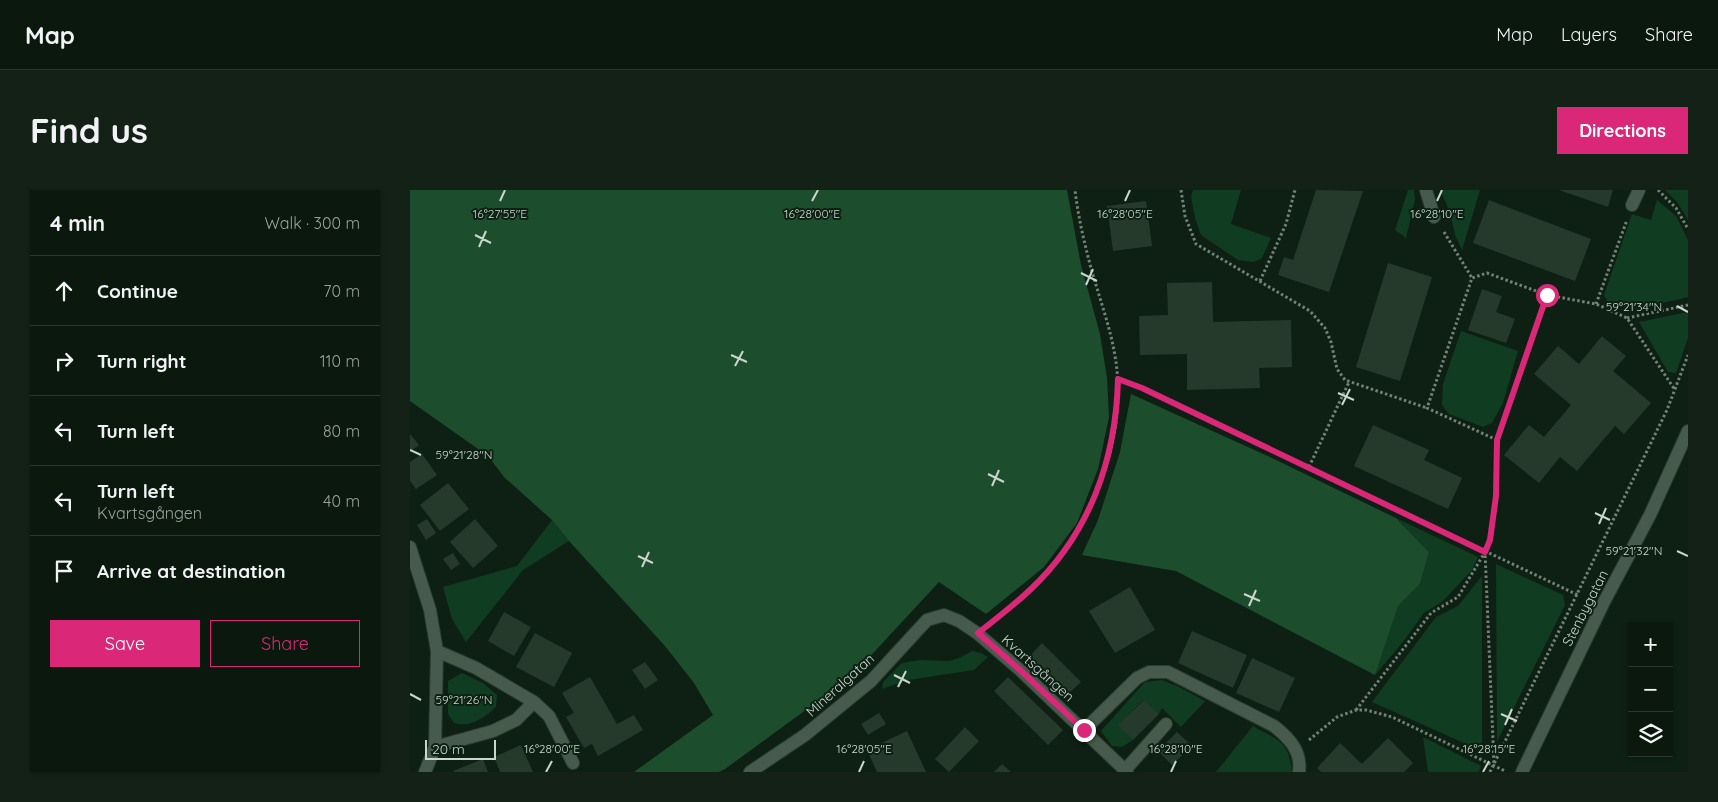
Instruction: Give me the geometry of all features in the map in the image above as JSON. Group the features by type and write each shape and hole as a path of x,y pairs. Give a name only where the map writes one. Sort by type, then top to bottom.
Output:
{"street":[{"path":"1426,190 1434,217"},
{"path":"1632,205 1639,190"},
{"name":"Stenbygatan","path":"1522,772 1604,602 1650,515 1688,431"},
{"path":"410,547 430,610 436,651 435,747 425,772"},
{"name":"Kvartsgången","path":"944,615 959,621 978,633 1020,670 1126,771"},
{"name":"Mineralgatan","path":"750,772 806,735 871,681 927,620 944,615"},
{"path":"436,651 476,668 534,702 550,716 573,763"},
{"path":"1084,730 1138,678 1149,672 1168,672 1274,726 1296,748 1300,765 1299,772"},
{"path":"435,747 493,731 516,720 534,702"},
{"path":"1126,771 1166,724"}],"path":[{"path":"978,633 1013,606 1032,588 1067,547 1093,500 1110,454 1116,421 1118,379 1110,332 1091,267 1077,210 1075,190"},
{"path":"1181,190 1185,216 1196,244 1303,306 1321,322 1331,342 1337,370 1340,375 1349,382 1427,408 1497,440"},
{"path":"1260,281 1286,224 1295,190"},
{"path":"1658,190 1676,208 1688,229"},
{"path":"1596,304 1632,205"},
{"path":"1434,217 1472,278"},
{"path":"1427,408 1472,278 1487,272 1547,295 1596,304 1627,318 1675,390"},
{"path":"1356,710 1431,613 1458,597 1485,552 1490,540 1496,496 1497,440 1547,295"},
{"path":"1627,318 1688,305"},
{"path":"1490,772 1667,410 1688,356"},
{"path":"1118,379 1142,388 1578,595"},
{"path":"1309,467 1349,382"},
{"path":"1485,552 1494,765"},
{"path":"1296,748 1316,735 1337,717 1356,710 1366,710 1392,717 1508,772"}],"green space":[{"path":"410,190 1067,190 1081,265 1100,334 1107,378 1109,417 1098,469 1077,523 1044,567 986,614 939,582 851,677 725,769 719,772 634,772 713,715 694,683 665,646 552,520 504,477 488,456 410,401"},
{"path":"1193,190 1241,190 1231,224 1271,238 1262,258 1254,262 1238,260 1201,235 1195,218 1191,196"},
{"path":"1408,190 1414,190 1415,199 1406,238 1395,230"},
{"path":"1440,190 1480,190 1462,250 1455,235 1450,212"},
{"path":"1665,190 1688,190 1688,220 1677,202"},
{"path":"1657,200 1676,216 1688,240 1688,297 1636,306 1616,305 1608,302 1604,295 1632,214 1651,220"},
{"path":"1688,312 1688,338 1676,373 1668,372 1639,322"},
{"path":"1461,331 1518,351 1503,403 1492,423 1483,427 1449,414 1442,405 1443,384"},
{"path":"1131,394 1274,459 1396,518 1429,552 1420,584 1398,606 1375,675 1176,571 1082,555 1098,520 1120,452"},
{"path":"1396,518 1478,557 1472,570 1443,601 1424,613 1403,642 1375,675 1398,606 1420,584 1429,552"},
{"path":"552,520 569,541 523,570 466,642 452,619 443,587 517,566"},
{"path":"1496,564 1563,595 1565,605 1497,742"},
{"path":"1482,576 1482,751 1372,702 1436,617 1458,606"},
{"path":"972,651 988,657 974,670 908,680 882,689 883,682 902,663 920,660 949,661"},
{"path":"462,673 483,683 497,695 496,707 482,718 466,724 454,723 448,714 448,681"},
{"path":"1162,680 1205,701 1181,727 1162,708 1159,714 1143,700 1119,725 1133,740 1122,747 1112,746 1101,731 1145,682"},
{"path":"1253,726 1276,739 1285,747 1292,772 1216,772"},
{"path":"1423,737 1481,766 1479,772 1428,772"}],"building":[{"path":"1316,190 1363,191 1329,292 1278,275 1284,257 1293,260"},
{"path":"1559,190 1613,190 1608,207"},
{"path":"1489,200 1591,239 1575,281 1473,243"},
{"path":"1146,201 1152,246 1113,251 1107,206"},
{"path":"1388,263 1432,277 1400,381 1356,367"},
{"path":"1212,282 1213,322 1291,320 1292,367 1259,368 1260,388 1187,390 1187,354 1140,355 1139,316 1168,315 1167,283"},
{"path":"1482,289 1502,296 1496,312 1515,319 1506,343 1468,330"},
{"path":"1602,336 1626,356 1613,371 1651,403 1624,434 1615,426 1577,471 1560,457 1539,483 1504,455 1529,425 1544,437 1571,405 1534,374 1558,346 1579,364"},
{"path":"1373,425 1429,450 1424,460 1462,478 1448,509 1354,466"},
{"path":"410,434 419,445 410,452"},
{"path":"422,454 437,475 416,489 410,481 410,462"},
{"path":"448,483 469,509 440,531 420,505"},
{"path":"427,519 436,533 426,540 417,525"},
{"path":"475,519 498,546 473,568 450,542"},
{"path":"453,553 460,564 451,570 443,559"},
{"path":"1130,587 1155,630 1115,653 1089,611"},
{"path":"504,612 531,627 514,656 488,641"},
{"path":"1192,631 1247,655 1233,688 1178,663"},
{"path":"535,633 572,653 554,687 516,667"},
{"path":"1042,643 1081,682 1066,696 1027,659"},
{"path":"1252,658 1295,678 1279,712 1236,693"},
{"path":"645,662 658,680 645,689 632,670"},
{"path":"590,677 617,724 634,715 643,730 598,756 592,744 584,748 566,717 574,713 562,693"},
{"path":"1008,677 1063,730 1048,745 994,691"},
{"path":"1144,700 1159,714 1133,740 1118,725"},
{"path":"879,713 886,724 868,735 861,724"},
{"path":"965,727 979,741 949,772 935,759"},
{"path":"907,731 926,772 877,772 867,750"},
{"path":"1177,732 1192,746 1172,765 1158,751"},
{"path":"1388,738 1413,763 1404,772 1321,772 1317,768 1340,743 1362,764"},
{"path":"521,745 533,772 500,772 494,757"},
{"path":"483,759 488,772 453,771"},
{"path":"1002,764 1011,772 994,772"}],"route":[{"path":"1084,730 978,633 1013,606 1032,588 1067,547 1081,524 1093,500 1110,454 1118,404 1118,379 1142,388 1485,552 1490,540 1496,496 1497,440 1547,295"}]}
